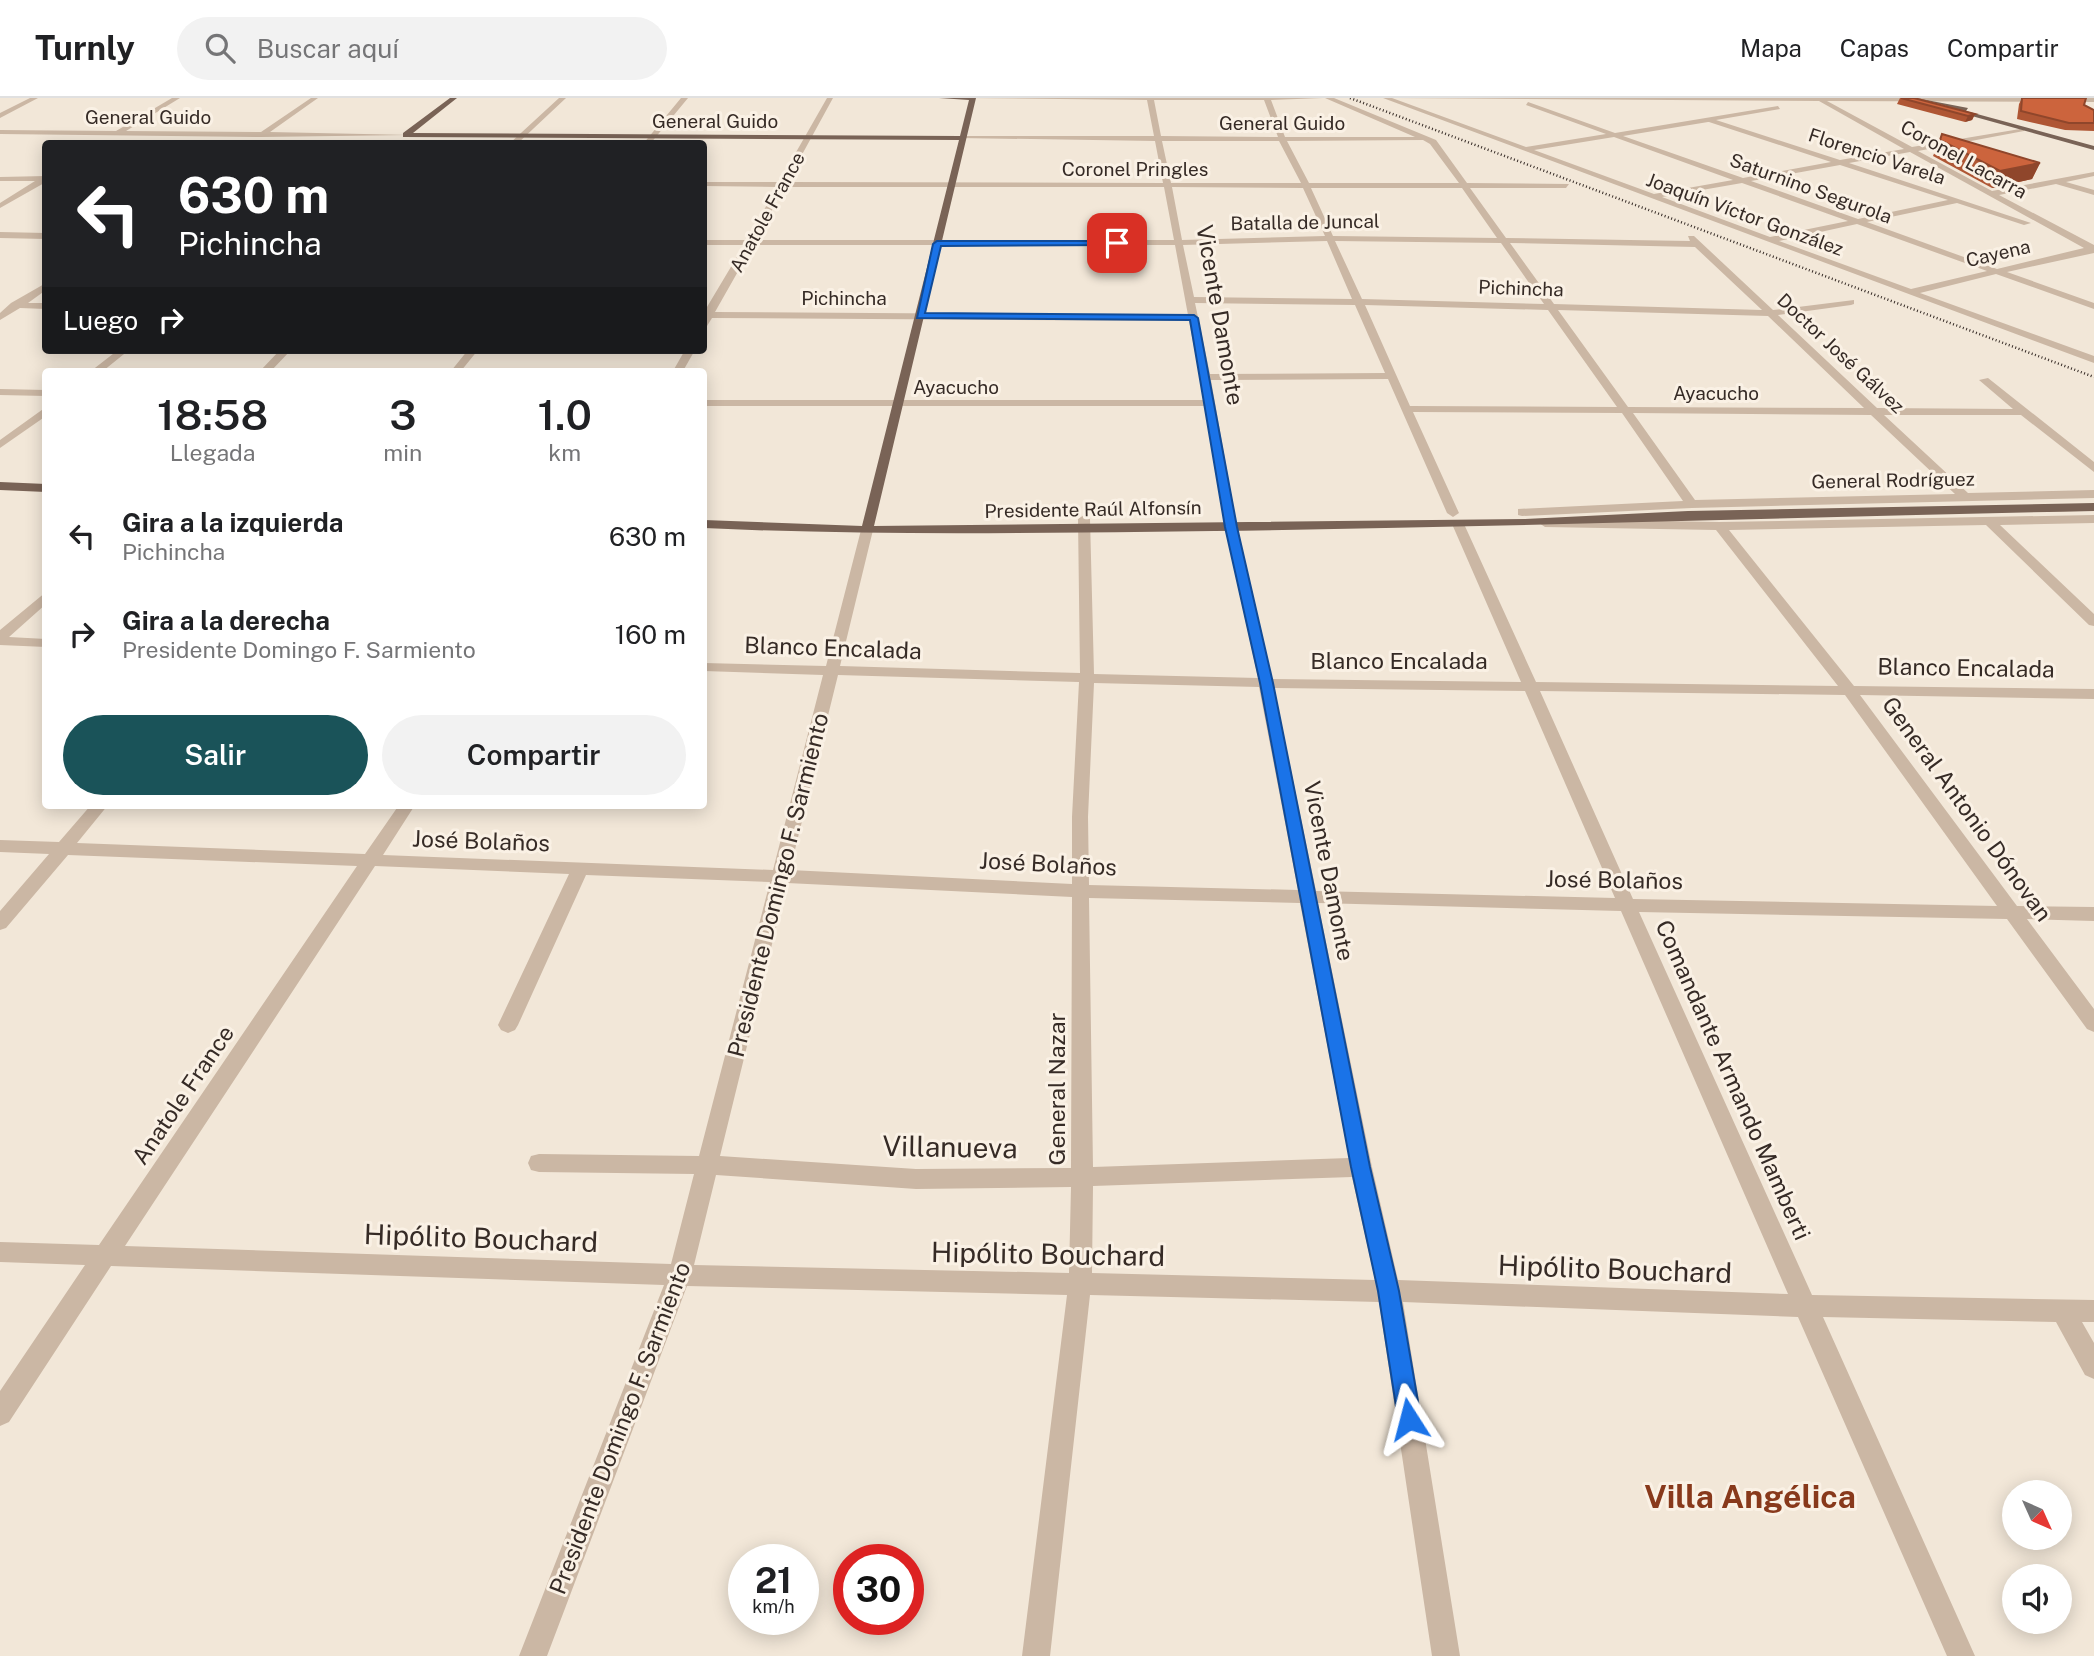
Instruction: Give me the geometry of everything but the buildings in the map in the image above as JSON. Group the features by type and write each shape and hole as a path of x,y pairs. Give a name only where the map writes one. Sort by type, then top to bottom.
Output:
{"main road":[{"path":"406,135 454,98"},
{"path":"942,98 973,98"},
{"name":"Presidente Domingo F. Sarmiento","path":"868,525 973,98"},
{"path":"1902,98 1915,99 2094,146"},
{"path":"1930,100 2094,146"},
{"name":"General Guido","path":"406,135 649,140 963,138"},
{"path":"0,486 42,488"},
{"path":"0,496 42,498"},
{"path":"1690,510 2094,507"},
{"name":"Presidente Raúl Alfonsín","path":"707,524 1083,524 1456,519 1649,516 1690,510"},
{"name":"Presidente Raúl Alfonsín","path":"707,514 868,525"}],"street":[{"path":"0,116 36,98"},
{"path":"108,140 177,98"},
{"path":"256,140 315,98"},
{"path":"516,140 563,98"},
{"path":"649,140 685,98"},
{"name":"Anatole France","path":"707,314 750,243 830,98"},
{"path":"973,98 1320,98"},
{"name":"Vicente Damonte","path":"1150,98 1180,242 1230,522 1266,683 1361,1167 1389,1291 1446,1656"},
{"path":"1328,98 1430,140 1506,241 1626,410 1690,510"},
{"path":"1386,98 2094,100"},
{"name":"Joaquín Víctor González","path":"1386,98 2094,360"},
{"path":"1698,98 1708,100"},
{"name":"Comandante Armando Mamberti","path":"1267,99 1282,139 1306,185 1392,376 1961,1656"},
{"path":"1650,99 1676,109"},
{"path":"1526,149 1709,120 1818,99"},
{"name":"Coronel Lacarra","path":"1818,99 2066,236 2093,248"},
{"name":"Saturnino Segurola","path":"1518,100 2094,306"},
{"path":"2049,100 2094,110"},
{"name":"Florencio Varela","path":"1687,113 2066,236"},
{"path":"1867,126 1907,137"},
{"path":"1652,197 2024,129"},
{"name":"General Guido","path":"0,132 406,135"},
{"path":"400,140 406,135"},
{"name":"General Guido","path":"963,138 1430,140"},
{"path":"1920,141 1956,151"},
{"path":"2031,174 2094,192"},
{"path":"1770,240 2094,174"},
{"path":"0,179 42,179"},
{"path":"0,206 42,181"},
{"name":"Coronel Pringles","path":"707,184 1566,186"},
{"path":"0,235 42,236"},
{"name":"Doctor José Gálvez","path":"1689,237 1966,498"},
{"name":"Batalla de Juncal","path":"707,242 937,244 1329,240 1697,244"},
{"name":"Cayena","path":"1911,292 2093,248"},
{"path":"0,317 42,289"},
{"name":"Pichincha","path":"1190,300 1771,313 1851,302"},
{"path":"0,305 42,306"},
{"name":"Pichincha","path":"707,316 1194,318"},
{"path":"2068,351 2094,344"},
{"path":"100,368 119,354"},
{"path":"268,368 282,354"},
{"path":"459,368 471,354"},
{"path":"1205,377 1392,376"},
{"path":"1984,380 2094,468"},
{"path":"0,392 42,393"},
{"name":"Ayacucho","path":"707,403 1209,403"},
{"name":"Ayacucho","path":"1406,408 2026,412"},
{"path":"0,445 42,413"},
{"name":"General Rodríguez","path":"1690,510 2094,494"},
{"name":"Presidente Raúl Alfonsín","path":"1523,518 1690,510"},
{"name":"Presidente Raúl Alfonsín","path":"1523,518 1720,526"},
{"name":"General Rodríguez","path":"1720,526 2094,519"},
{"path":"1990,522 2094,622"},
{"name":"General Nazar","path":"1036,1656 1080,1285 1080,817 1087,678 1083,524"},
{"name":"Presidente Domingo F. Sarmiento","path":"533,1656 680,1275 868,525"},
{"name":"General Antonio Dónovan","path":"1720,526 1848,689 2094,1024"},
{"path":"0,640 42,600"},
{"path":"0,640 42,643"},
{"name":"Blanco Encalada","path":"707,667 1266,683 2094,694"},
{"path":"0,923 97,809"},
{"name":"Anatole France","path":"0,1413 404,809"},
{"name":"José Bolaños","path":"0,846 780,876 1081,891 2094,914"},
{"path":"508,1025 580,869"},
{"name":"Villanueva","path":"539,1163 708,1165 916,1179 1082,1177 1361,1167"},
{"name":"Hipólito Bouchard","path":"0,1252 680,1275 1389,1291 1807,1306 2094,1311"},
{"path":"2063,1311 2094,1367"}],"railway":[{"path":"1350,98 2094,377"}],"district":[{"name":"Villa Angélica","path":"1750,1497"}],"route":[{"path":"1117,243 937,244 920,316 1194,318 1231,527 1266,683 1361,1167 1389,1291 1409,1419"}]}
